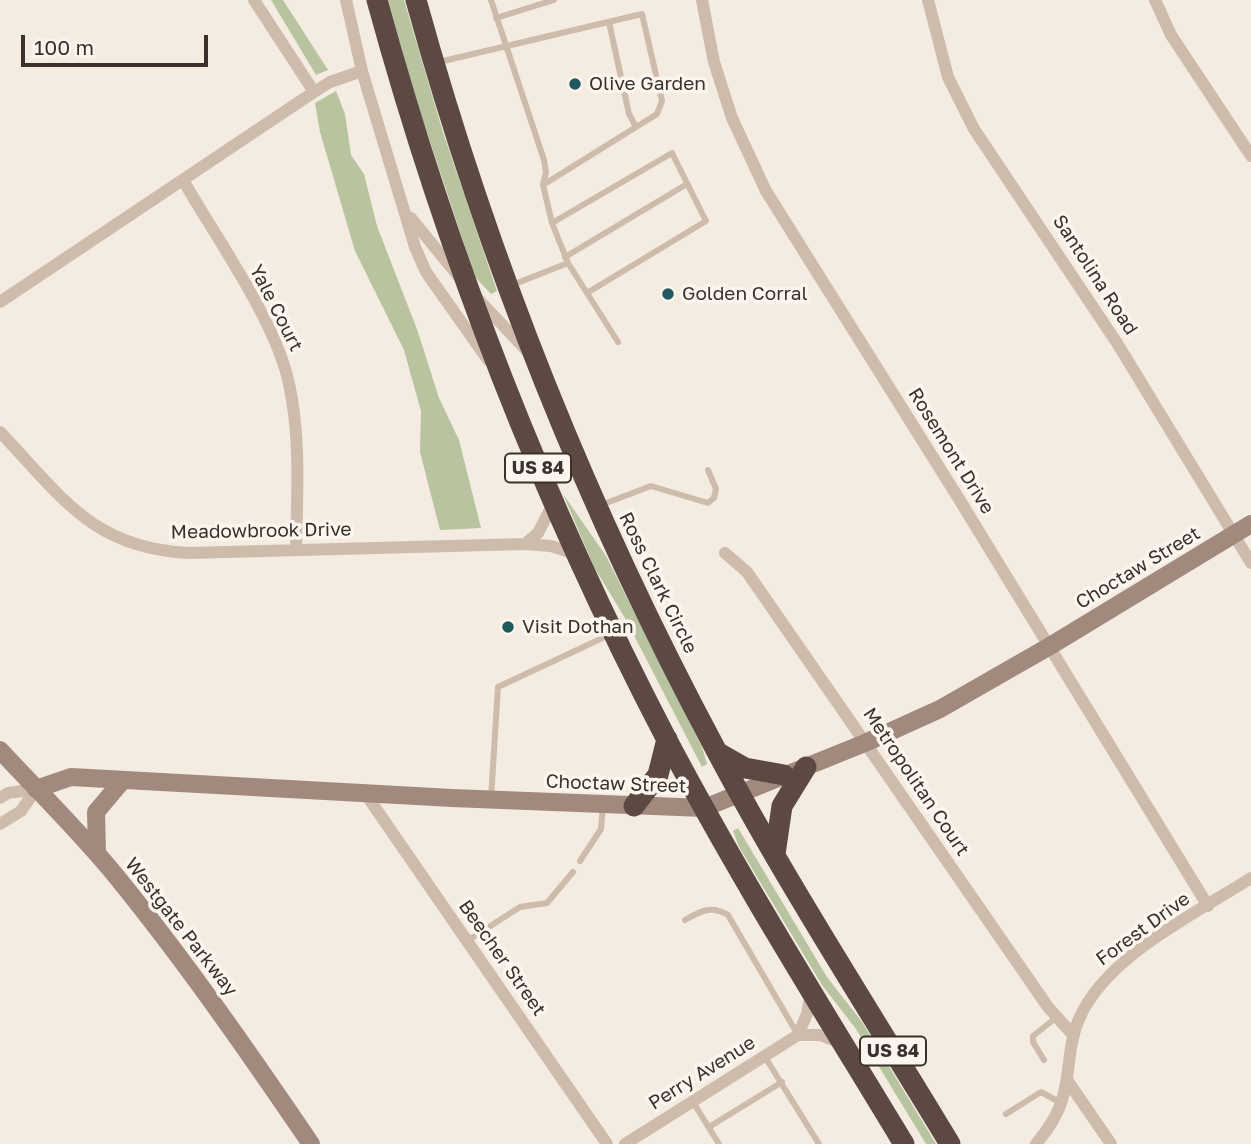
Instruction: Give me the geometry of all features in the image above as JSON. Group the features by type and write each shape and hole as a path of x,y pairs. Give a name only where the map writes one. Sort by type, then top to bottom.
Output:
{"highway":[{"name":"US 84","path":"377,0 412,124 468,288 503,381 576,554 704,808 904,1144"},
{"name":"Ross Clark Circle","path":"416,0 463,161 507,287 596,508 716,751 950,1144"},
{"path":"634,806 658,775 667,739"},
{"path":"716,751 745,768 784,775"},
{"path":"775,854 782,806 806,766"}],"street":[{"path":"254,0 314,92"},
{"path":"346,0 362,71 407,212 415,247 426,272 503,381"},
{"name":"Rosemont Drive","path":"702,0 714,62 750,163 815,274 1050,646 1208,906"},
{"name":"Santolina Road","path":"928,0 948,77 974,129 1116,343 1251,563"},
{"path":"1155,0 1171,34 1251,156"},
{"path":"0,302 314,92 330,82 362,71"},
{"name":"Yale Court","path":"183,180 263,319 283,360 296,434 296,550"},
{"path":"407,212 468,288 535,360"},
{"name":"Meadowbrook Drive","path":"0,432 82,517 124,542 180,552 525,544 576,554"},
{"path":"525,544 537,533 553,504"},
{"name":"Choctaw Street","path":"0,798 8,793 36,789 71,777 491,800 704,808 865,743 940,709 1251,524"},
{"name":"Metropolitan Court","path":"725,553 747,572 1057,1017 1073,1035"},
{"name":"Westgate Parkway","path":"0,750 97,853 195,978 312,1144"},
{"path":"97,853 96,812 123,780"},
{"path":"0,824 21,811 36,789"},
{"name":"Beecher Street","path":"365,793 607,1144"},
{"name":"Forest Drive","path":"1036,1144 1061,1103 1073,1035 1089,1000 1118,967 1251,878"},
{"path":"811,991 807,1014 799,1035 820,1035 844,1044"},
{"name":"Perry Avenue","path":"625,1144 799,1035"},
{"path":"1067,1080 1111,1144"}],"lane":[{"path":"491,0 544,160 546,172 543,185 551,223 566,260 618,342"},
{"path":"496,18 554,0"},
{"path":"434,63 642,14 662,101 657,114 543,185"},
{"path":"609,22 629,114 636,127"},
{"path":"551,223 672,153 706,221 587,293"},
{"path":"507,287 566,260 687,184"},
{"path":"596,508 632,491 651,486 708,503 716,492 708,470"},
{"path":"491,800 498,687 614,633"},
{"path":"580,861 601,829 603,804"},
{"path":"467,941 520,907 547,903 573,872"},
{"path":"685,920 703,910 716,908 728,915 799,1035"},
{"path":"1044,1060 1033,1042 1033,1036 1057,1017"},
{"path":"765,1057 818,1144"},
{"path":"709,1127 782,1083"},
{"path":"1006,1114 1041,1092 1061,1103"},
{"path":"693,1102 719,1144"}],"green space":[{"path":"271,0 283,0 328,70 316,75"},
{"path":"388,0 404,0 442,129 497,291 491,294 475,277 413,90"},
{"path":"336,91 345,114 351,155 364,174 377,226 418,332 439,398 459,440 481,528 440,530 420,452 421,411 404,350 355,251 320,132 315,103"},
{"path":"563,494 606,556 702,747 707,764 702,767 625,618 594,567"},
{"path":"738,828 827,977 862,1022 936,1144 926,1144 856,1029 822,985 739,847 733,831"}],"place":[{"name":"Olive Garden","path":"575,84"},
{"name":"Golden Corral","path":"668,294"},
{"name":"Visit Dothan","path":"508,627"}]}
